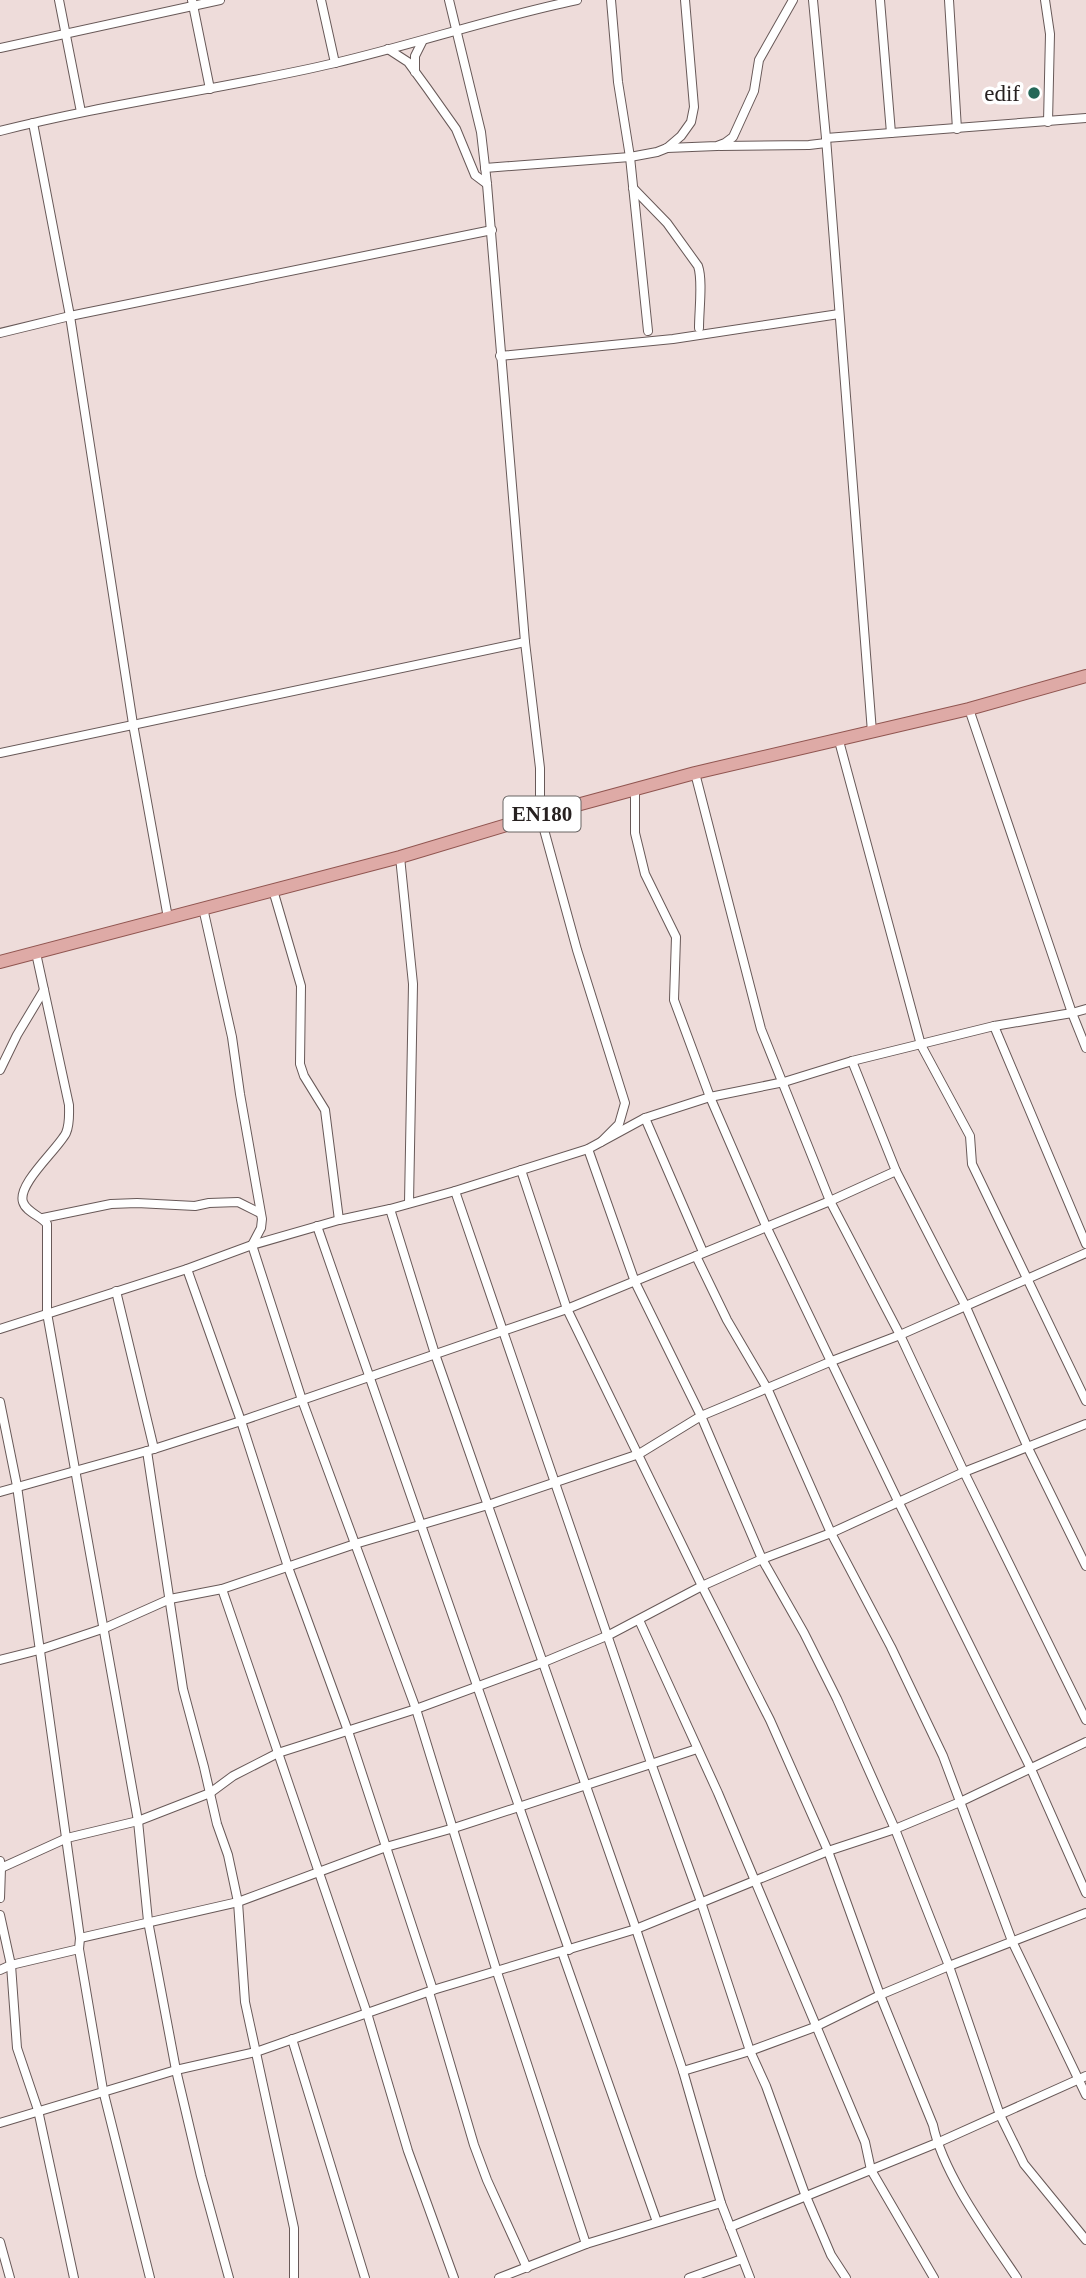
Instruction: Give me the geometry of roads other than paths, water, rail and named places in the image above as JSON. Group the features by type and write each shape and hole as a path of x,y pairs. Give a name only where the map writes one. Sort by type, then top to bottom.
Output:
{"main road":[{"name":"EN180","path":"0,962 400,857 695,773 969,709 1086,676"}],"street":[{"path":"59,0 81,112"},
{"path":"0,48 66,35 192,3 220,0"},
{"path":"321,0 335,63"},
{"path":"449,0 481,132 487,184 525,642 540,768 540,815 577,950 625,1103 619,1124 601,1142"},
{"path":"529,0 530,10"},
{"path":"0,131 81,112 335,63 422,42 530,10 577,0"},
{"path":"611,0 618,82 630,157 648,331"},
{"path":"667,149 691,122 694,107 685,0"},
{"path":"717,146 726,144 739,127 754,91 759,61 793,0"},
{"path":"813,0 872,732"},
{"path":"880,0 891,133"},
{"path":"949,0 957,129"},
{"path":"1045,0 1050,34 1048,122"},
{"path":"192,3 210,89"},
{"path":"415,72 415,56 422,42"},
{"path":"388,50 408,62 456,129 475,174 487,184"},
{"path":"485,168 630,157 667,149 809,145 826,140 891,133 1086,118"},
{"path":"33,123 70,316 133,724 168,918"},
{"path":"633,188 667,223 698,266 699,328"},
{"path":"0,333 70,316 492,230"},
{"path":"500,356 673,340 839,314"},
{"path":"0,753 525,642"},
{"path":"969,709 1086,1048"},
{"path":"839,741 921,1045 970,1136 972,1164 1086,1401"},
{"path":"695,773 761,1029 830,1201 900,1335 1086,1720"},
{"path":"635,790 635,832 645,874 676,937 674,1000 710,1097 766,1226 1031,1769 1086,1893"},
{"path":"400,857 413,985 409,1203"},
{"path":"272,890 301,986 300,1064 304,1076 325,1110 339,1220"},
{"path":"203,908 232,1037 260,1213 261,1227 252,1245 302,1400 416,1709 496,1972 586,2244"},
{"path":"36,953 69,1105 69,1121 66,1133 23,1191 24,1205 47,1224 47,1312 138,1821 149,1921 176,2070 229,2278"},
{"path":"0,1070 44,990"},
{"path":"0,1329 187,1269 252,1245 455,1191 588,1149 645,1118 710,1097 784,1082 852,1061 994,1026 1086,1009"},
{"path":"994,1026 1086,1244"},
{"path":"852,1061 896,1171 966,1307 1028,1448 1086,1566"},
{"path":"645,1118 727,1320 768,1390 831,1533 891,1647 943,1756 1012,1941 1082,2077 1086,2095"},
{"path":"588,1149 635,1282 701,1416 762,1559 837,1699 895,1829 949,1966 1000,2115 1024,2164 1086,2240"},
{"path":"521,1170 567,1309 770,1720 828,1850 880,1995 933,2125 937,2143 975,2215 1017,2278"},
{"path":"0,1492 150,1450 241,1421 567,1309 830,1201 896,1171"},
{"path":"455,1191 750,2051 766,2086 805,2194 831,2255 846,2278"},
{"path":"43,1218 111,1204 137,1203 195,1206 238,1202 260,1213"},
{"path":"390,1209 435,1354 636,1929 683,2071 721,2203 750,2278"},
{"path":"317,1226 519,1806 657,2222"},
{"path":"0,1660 105,1628 170,1599 222,1589 639,1454 701,1416 900,1335 1086,1253"},
{"path":"187,1269 241,1421 288,1567 348,1731 431,1991 474,2145 527,2267"},
{"path":"116,1291 150,1450 183,1689 238,1902 245,2002 294,2228 294,2278"},
{"path":"0,1402 17,1486 67,1838 80,1938 79,1949 103,2090 150,2278"},
{"path":"0,1898 1,1864 67,1838 138,1821 210,1793 233,1776 278,1753 416,1709 544,1662 609,1635 702,1586 762,1559 831,1533 964,1472 1086,1424"},
{"path":"222,1589 368,2013 408,2151 454,2278"},
{"path":"639,1620 865,2142 872,2170 934,2278"},
{"path":"0,2123 103,2090 256,2052 431,1991 636,1929 828,1850 895,1829 960,1802 1086,1742"},
{"path":"80,1938 238,1902 386,1847 454,1828 697,1749"},
{"path":"683,2071 750,2051 815,2027 880,1995 1086,1913"},
{"path":"0,1915 10,1965 17,2048 38,2110 74,2278"},
{"path":"0,1970 10,1965 79,1949"},
{"path":"292,2039 365,2278"},
{"path":"730,2227 805,2194 937,2143 1082,2077"},
{"path":"499,2278 586,2244 721,2203"},
{"path":"0,2242 10,2278"},
{"path":"689,2278 742,2259"}],"place":[{"name":"edif","path":"1034,93"}]}
